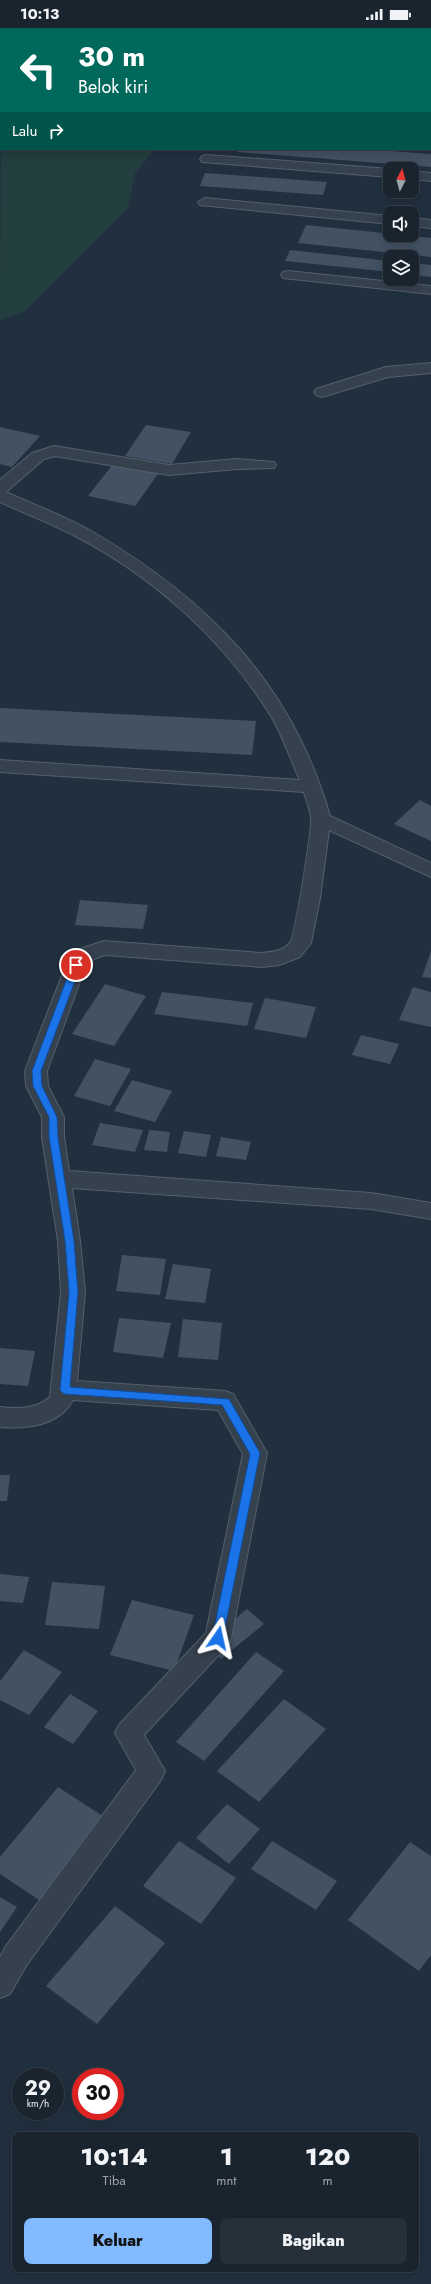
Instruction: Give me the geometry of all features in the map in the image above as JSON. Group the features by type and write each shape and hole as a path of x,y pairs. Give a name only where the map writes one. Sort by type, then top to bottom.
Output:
{"street":[{"path":"207,159 383,172"},
{"path":"419,176 431,177"},
{"path":"205,202 383,219"},
{"path":"419,223 431,224"},
{"path":"288,275 431,290"},
{"path":"322,392 386,372 431,368"},
{"path":"0,489 38,456 54,450 169,470 237,464 268,466"},
{"path":"0,496 84,534 137,567 188,606 235,652 281,717 312,787 321,819 310,898 301,943 293,952 279,958 262,960 104,948 87,954 76,965 36,1071 37,1086 53,1117 53,1137 70,1241 73,1292 64,1390 58,1404 41,1413 19,1419 0,1417"},
{"path":"0,766 312,787"},
{"path":"321,819 431,871"},
{"path":"60,1179 371,1201 431,1211"},
{"path":"0,1984 8,1954 151,1771 128,1733 218,1638 255,1453 225,1401 64,1390"}],"green space":[{"path":"1,150 154,150 135,173 128,208 24,312 0,320"}],"building":[{"path":"238,150 377,150 431,154 431,167 419,166 419,162 383,162 383,163 237,152"},
{"path":"205,173 327,182 323,195 200,186"},
{"path":"306,225 383,233 383,242 419,242 419,237 431,238 431,257 419,256 419,250 383,250 383,252 298,243"},
{"path":"290,250 383,260 383,271 285,261"},
{"path":"419,264 431,265 431,277 419,276"},
{"path":"146,425 191,432 172,464 125,456"},
{"path":"0,427 40,436 12,467 0,464"},
{"path":"113,464 158,474 135,506 88,496"},
{"path":"0,708 256,721 252,755 0,742"},
{"path":"420,800 431,806 431,841 394,824"},
{"path":"80,900 148,905 143,929 75,925"},
{"path":"431,951 431,978 422,977"},
{"path":"105,984 146,996 114,1046 72,1034"},
{"path":"413,987 431,992 431,1027 399,1020"},
{"path":"162,992 253,1003 247,1026 154,1014"},
{"path":"265,998 316,1007 306,1038 254,1029"},
{"path":"361,1035 399,1044 390,1064 352,1055"},
{"path":"95,1059 131,1069 110,1106 74,1096"},
{"path":"132,1080 172,1091 155,1122 114,1111"},
{"path":"100,1123 143,1130 135,1152 92,1145"},
{"path":"149,1130 170,1132 167,1152 144,1150"},
{"path":"184,1131 211,1135 206,1157 178,1153"},
{"path":"221,1137 251,1142 246,1160 216,1156"},
{"path":"122,1255 166,1259 160,1295 116,1291"},
{"path":"173,1264 211,1269 205,1303 165,1299"},
{"path":"119,1318 171,1323 163,1358 113,1352"},
{"path":"183,1319 222,1323 218,1360 178,1357"},
{"path":"0,1348 35,1351 28,1386 0,1384"},
{"path":"0,1475 10,1475 7,1501 0,1501"},
{"path":"0,1574 29,1577 23,1603 0,1601"},
{"path":"52,1582 105,1586 99,1629 45,1625"},
{"path":"132,1600 194,1615 174,1671 110,1655"},
{"path":"247,1609 264,1624 221,1659 205,1644"},
{"path":"24,1650 62,1672 29,1715 0,1700 0,1681"},
{"path":"256,1652 284,1671 204,1761 176,1742"},
{"path":"70,1694 98,1711 73,1744 44,1727"},
{"path":"284,1699 326,1729 259,1802 217,1771"},
{"path":"58,1787 109,1820 42,1902 0,1874 0,1857"},
{"path":"227,1804 260,1829 229,1864 196,1838"},
{"path":"179,1841 236,1878 201,1924 143,1886"},
{"path":"272,1841 337,1881 316,1910 251,1869"},
{"path":"410,1842 431,1856 431,1955 419,1971 348,1920"},
{"path":"0,1897 17,1907 0,1932"},
{"path":"115,1906 165,1943 97,2024 46,1986"}],"route":[{"path":"76,965 36,1071 37,1086 53,1117 53,1137 70,1241 73,1292 64,1390 225,1401 255,1453 218,1638"}]}
